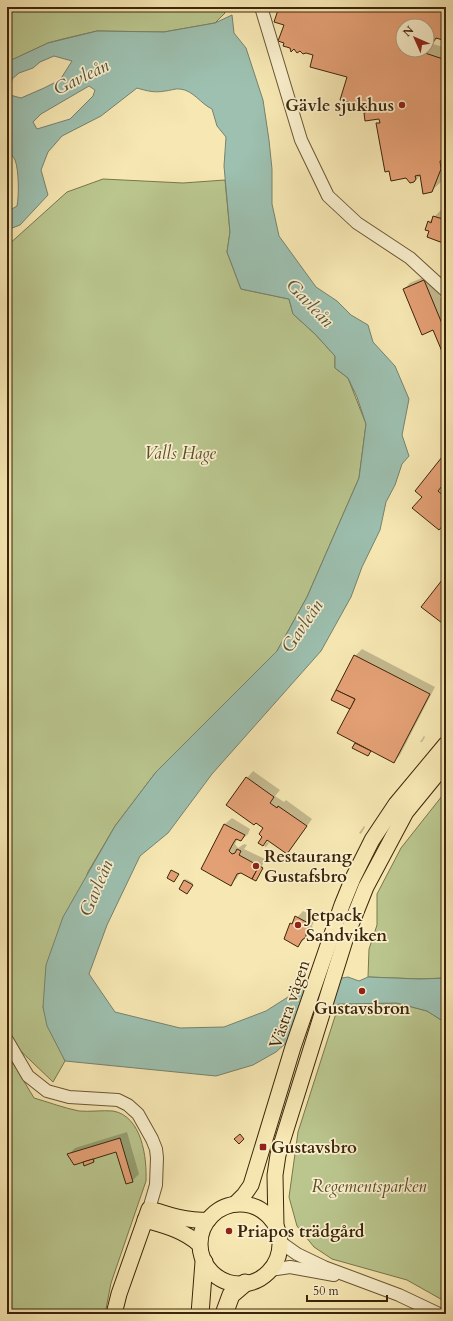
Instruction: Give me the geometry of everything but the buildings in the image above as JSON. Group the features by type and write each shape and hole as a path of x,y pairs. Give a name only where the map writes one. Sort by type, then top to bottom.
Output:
{"highway":[{"path":"200,1314 204,1262"},
{"path":"224,1314 231,1294 245,1284"}],"main road":[{"name":"Västra vägen","path":"276,1226 275,1175 278,1155 310,1050 340,935 342,905 353,878 372,840 396,804 446,744"},
{"name":"Västra vägen","path":"235,1204 244,1196 251,1185 293,1047 340,935 406,812 446,763"},
{"path":"235,1204 255,1206 263,1211 276,1226 280,1242 278,1257 270,1270 263,1276 245,1284 235,1284 217,1277 209,1270 204,1262 199,1244 202,1231 208,1220 220,1209 235,1204"},
{"path":"147,1214 196,1221 208,1220"},
{"path":"147,1214 190,1236 199,1244"},
{"path":"114,1314 119,1294 147,1214"}],"street":[{"path":"261,7 301,140 328,196 356,223 410,258 446,292"},
{"path":"7,1040 28,1076 47,1091 69,1096 118,1100 128,1105 138,1114 152,1139 156,1149 157,1158 156,1184 147,1214"},
{"path":"280,1242 297,1254 324,1267 355,1278 439,1314"},
{"path":"270,1270 290,1267 322,1274 355,1278"}],"green space":[{"path":"7,7 221,7 225,13 215,23 164,32 97,31 48,43 8,62"},
{"name":"Valls Hage","path":"103,179 183,183 225,180 230,232 227,252 241,289 289,299 293,314 315,334 335,356 335,368 348,378 366,424 359,478 307,597 277,651 156,772 115,826 88,872 43,1007 65,1061 53,1082 7,1038 7,246 67,192"},
{"path":"446,791 446,978 420,979 368,977 369,949 377,925 377,894 401,848"},
{"name":"Regementsparken","path":"397,1003 427,1011 446,1023 446,1047 443,1056 446,1084 446,1302 407,1280 332,1259 314,1247 297,1226 289,1197 298,1132 339,1004"},
{"path":"7,1053 34,1098 79,1111 113,1111 123,1114 131,1121 141,1139 144,1150 146,1181 111,1283 105,1314 7,1314"}],"water":[{"name":"Gavleån","path":"232,15 234,33 246,48 263,100 272,169 272,204 279,236 316,287 337,301 351,315 368,325 373,342 395,366 409,399 402,435 409,456 402,464 395,485 386,502 380,530 362,567 351,597 321,651 212,774 168,833 140,856 107,925 89,974 115,1012 180,1028 224,1027 266,1011 288,997 298,985 348,977 359,981 368,977 420,979 446,978 446,1023 427,1011 397,1003 339,1004 319,1013 276,1052 253,1065 216,1076 65,1061 47,1026 43,1007 46,965 63,917 115,826 156,772 277,651 307,597 359,478 366,424 357,397 348,378 335,368 335,356 315,334 293,314 289,299 241,289 227,252 230,232 224,166 226,137 217,126 212,109 193,94 185,90 178,89 154,92 137,88 101,116 62,136 48,152 41,170 48,195 20,225 7,230 7,212 17,206 18,176 14,159 7,150 7,62 48,43 97,31 164,32 215,23","holes":["54,56 72,61 60,80 21,98 10,95 12,79 19,73 33,68 40,62","89,86 95,90 93,96 70,119 37,129 33,122 41,114"]}],"place":[{"name":"Gävle sjukhus","path":"402,105"},
{"name":"Restaurang Gustafsbro","path":"256,866"},
{"name":"Jetpack Sandviken","path":"298,925"},
{"name":"Gustavsbron","path":"362,991"},
{"name":"Gustavsbro","path":"263,1147"},
{"name":"Priapos trädgård","path":"229,1231"}]}
